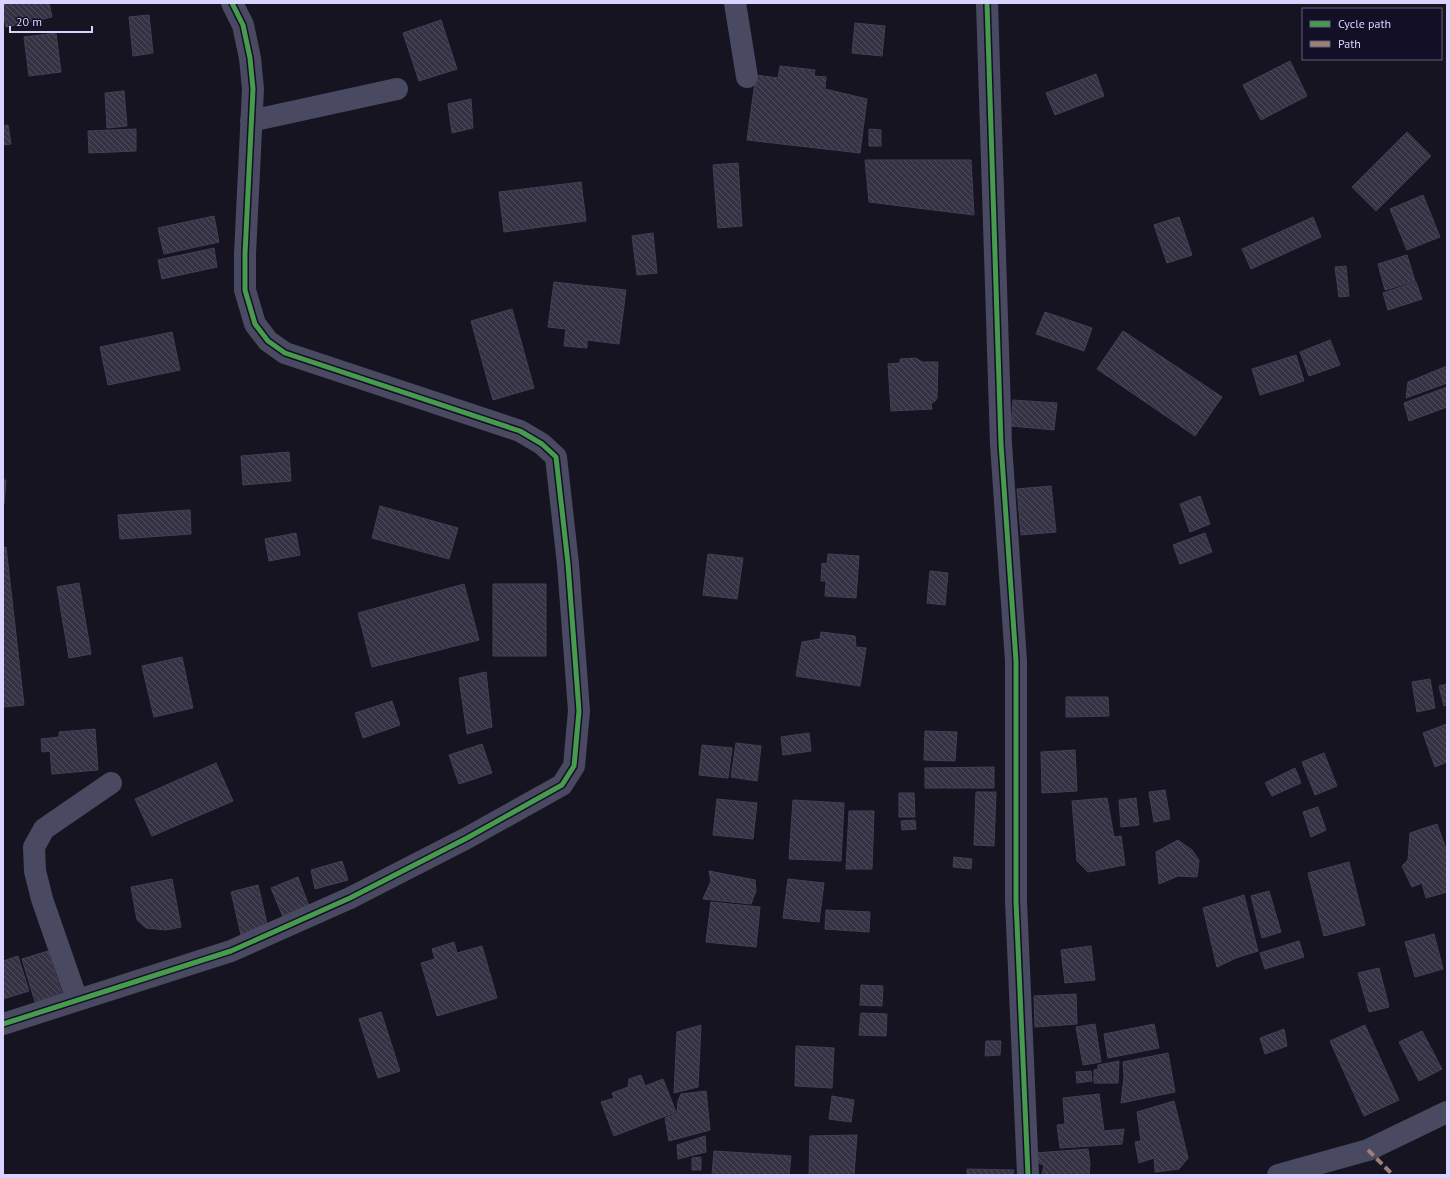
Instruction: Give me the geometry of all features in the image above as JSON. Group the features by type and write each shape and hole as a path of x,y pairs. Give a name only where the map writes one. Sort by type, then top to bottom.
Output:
{"street":[{"path":"3,1024 231,950 350,898 467,838 562,785 574,766 579,711 568,564 556,457 542,444 520,432 285,353 268,341 255,324 245,290 244,254 253,89 250,58 244,25 232,3"},
{"path":"735,3 747,77"},
{"path":"987,3 1001,444 1016,661 1016,901 1028,1175"},
{"path":"252,121 397,89"},
{"path":"77,1000 42,899 35,871 34,847 44,829 111,783"},
{"path":"1278,1175 1368,1150 1447,1112"}],"building":[{"path":"3,3 49,3 52,17 6,27"},
{"path":"149,15 153,53 133,56 129,17"},
{"path":"441,20 457,69 419,81 403,33"},
{"path":"855,23 885,26 882,56 852,53"},
{"path":"56,33 61,72 29,76 24,37"},
{"path":"1290,61 1307,96 1261,120 1243,85"},
{"path":"780,66 815,70 814,76 826,77 825,89 867,99 860,153 747,140 756,75 778,78"},
{"path":"1096,74 1104,96 1055,115 1046,93"},
{"path":"124,91 127,126 107,128 105,93"},
{"path":"471,99 473,128 452,133 448,104"},
{"path":"8,125 11,144 3,145 3,126"},
{"path":"136,129 136,151 89,153 88,131"},
{"path":"869,129 881,130 881,146 869,146"},
{"path":"1407,132 1431,156 1376,211 1352,187"},
{"path":"865,160 971,160 974,215 869,202"},
{"path":"738,163 742,226 718,228 713,165"},
{"path":"581,182 586,221 504,232 499,192"},
{"path":"1423,195 1440,237 1407,250 1390,209"},
{"path":"214,216 219,242 164,254 158,228"},
{"path":"1179,217 1192,255 1167,263 1154,225"},
{"path":"1313,217 1321,237 1251,269 1242,249"},
{"path":"653,233 657,273 637,275 632,236"},
{"path":"214,248 217,267 162,279 158,260"},
{"path":"1407,255 1415,281 1385,290 1378,264"},
{"path":"1346,266 1349,296 1339,297 1335,267"},
{"path":"554,282 626,290 619,344 587,340 587,348 564,346 566,329 548,327"},
{"path":"1416,282 1422,299 1388,310 1383,293"},
{"path":"512,309 534,388 493,400 471,321"},
{"path":"1045,312 1092,328 1084,351 1036,334"},
{"path":"1123,331 1222,397 1195,436 1097,369"},
{"path":"172,332 180,370 108,385 100,347"},
{"path":"1330,340 1340,365 1309,376 1300,352"},
{"path":"1296,355 1304,381 1260,395 1252,369"},
{"path":"916,358 922,362 938,362 937,398 931,404 932,409 891,411 888,364 900,363 900,359"},
{"path":"1447,366 1447,383 1406,398 1408,382"},
{"path":"1447,387 1447,407 1409,421 1404,403"},
{"path":"1013,400 1057,403 1054,430 1011,426"},
{"path":"289,452 291,481 243,485 241,456"},
{"path":"3,480 6,480 4,504 3,504"},
{"path":"1051,486 1056,532 1021,535 1017,489"},
{"path":"1200,496 1210,524 1190,532 1180,504"},
{"path":"380,506 458,528 449,559 372,538"},
{"path":"190,510 191,534 120,539 118,515"},
{"path":"296,533 300,555 269,561 265,539"},
{"path":"1205,533 1212,552 1180,564 1173,545"},
{"path":"6,547 24,705 3,707 3,548"},
{"path":"708,554 743,558 737,599 703,595"},
{"path":"828,554 859,556 856,598 825,596 826,581 821,581 822,563 827,564"},
{"path":"930,571 948,573 945,605 927,603"},
{"path":"79,583 91,654 69,658 57,587"},
{"path":"464,584 479,640 372,667 358,613"},
{"path":"493,584 546,584 546,656 493,656"},
{"path":"821,632 855,636 856,647 866,648 860,686 796,676 802,642 820,639"},
{"path":"182,657 193,708 154,717 142,666"},
{"path":"486,672 492,727 467,734 459,678"},
{"path":"1430,679 1435,708 1417,712 1412,682"},
{"path":"1447,684 1447,705 1444,706 1439,686"},
{"path":"1066,697 1108,697 1109,716 1066,717"},
{"path":"392,701 400,725 363,738 355,713"},
{"path":"1447,724 1447,762 1435,767 1423,733"},
{"path":"95,729 98,770 52,774 50,751 42,752 41,739 59,737 59,732"},
{"path":"925,731 957,732 955,761 924,760"},
{"path":"809,733 811,751 783,755 781,737"},
{"path":"736,743 761,746 757,781 731,777"},
{"path":"482,744 492,773 459,784 449,755"},
{"path":"702,745 732,748 728,778 699,775"},
{"path":"1075,750 1077,791 1042,793 1041,752"},
{"path":"1324,753 1337,786 1315,795 1302,762"},
{"path":"216,763 233,801 152,836 135,799"},
{"path":"994,767 994,788 925,788 925,768"},
{"path":"1295,768 1301,783 1272,796 1265,783"},
{"path":"1165,790 1170,819 1154,822 1149,792"},
{"path":"976,792 996,792 994,846 974,845"},
{"path":"899,793 914,793 915,817 899,817"},
{"path":"1107,798 1114,837 1121,836 1125,865 1088,872 1077,861 1072,801"},
{"path":"1136,798 1139,825 1121,827 1119,800"},
{"path":"717,799 757,803 753,839 713,835"},
{"path":"793,800 844,803 841,861 789,859"},
{"path":"1318,807 1326,830 1311,837 1303,812"},
{"path":"849,811 874,811 872,869 846,869"},
{"path":"915,820 916,829 902,830 901,821"},
{"path":"1437,824 1447,852 1447,892 1426,898 1422,883 1412,887 1402,866 1408,860 1410,833"},
{"path":"1178,840 1192,850 1199,860 1197,877 1178,876 1159,884 1156,852"},
{"path":"954,857 972,859 971,869 953,867"},
{"path":"342,861 348,880 315,889 311,870"},
{"path":"1349,862 1365,925 1324,936 1308,873"},
{"path":"709,871 755,880 756,891 751,904 703,899 711,881"},
{"path":"298,877 309,906 283,917 271,888"},
{"path":"172,879 181,927 166,930 146,928 137,920 131,887"},
{"path":"788,879 824,883 819,922 783,918"},
{"path":"258,885 269,932 242,939 231,892"},
{"path":"1269,891 1281,932 1262,938 1251,896"},
{"path":"1244,895 1258,951 1236,958 1217,967 1203,908"},
{"path":"711,902 760,907 756,947 706,942"},
{"path":"826,910 870,912 869,932 825,929"},
{"path":"1434,934 1443,969 1415,977 1405,942"},
{"path":"1299,941 1304,957 1265,969 1260,953"},
{"path":"454,942 457,953 482,946 497,998 437,1016 421,963 435,959 432,949"},
{"path":"1091,946 1095,980 1065,983 1061,950"},
{"path":"48,951 62,994 35,1002 22,959"},
{"path":"18,956 29,991 3,999 3,961"},
{"path":"1379,968 1389,1007 1369,1012 1358,973"},
{"path":"861,985 883,986 882,1006 860,1005"},
{"path":"1076,994 1077,1024 1035,1027 1034,996"},
{"path":"381,1012 400,1071 378,1078 359,1019"},
{"path":"861,1013 887,1014 886,1036 859,1035"},
{"path":"1095,1024 1101,1062 1083,1065 1076,1027"},
{"path":"1154,1024 1159,1048 1108,1058 1104,1034"},
{"path":"701,1025 698,1087 674,1093 677,1032"},
{"path":"1365,1025 1399,1100 1364,1116 1330,1041"},
{"path":"1284,1029 1287,1046 1265,1054 1260,1038"},
{"path":"1422,1031 1442,1069 1419,1081 1399,1042"},
{"path":"986,1041 1001,1041 1000,1055 985,1056"},
{"path":"796,1046 834,1048 832,1088 795,1086"},
{"path":"1168,1053 1175,1092 1121,1103 1124,1077 1123,1062"},
{"path":"1119,1061 1118,1083 1094,1083 1094,1070 1098,1069 1098,1065"},
{"path":"1091,1071 1092,1081 1077,1083 1076,1072"},
{"path":"641,1075 645,1086 663,1079 676,1112 614,1136 601,1102 614,1098 612,1093 628,1087 629,1079"},
{"path":"706,1091 710,1130 669,1141 665,1118 677,1113 678,1101 681,1094"},
{"path":"1099,1094 1104,1131 1124,1129 1122,1144 1060,1148 1057,1125 1065,1124 1063,1098"},
{"path":"832,1096 854,1100 851,1122 829,1119"},
{"path":"1174,1101 1188,1158 1179,1169 1155,1172 1154,1158 1139,1163 1135,1142 1141,1141 1137,1112"},
{"path":"857,1135 854,1175 809,1175 810,1136"},
{"path":"705,1136 706,1152 678,1159 677,1145"},
{"path":"1088,1149 1090,1164 1089,1175 1042,1175 1044,1165 1038,1163 1036,1153"},
{"path":"714,1151 791,1156 789,1175 712,1175"},
{"path":"701,1157 701,1170 692,1170 692,1158"},
{"path":"967,1169 1014,1170 1013,1175 967,1175"}],"marked path":[{"path":"1368,1150 1393,1175"}],"cycle path":[{"path":"3,1024 231,951 350,898 467,838 562,785 574,766 579,711 568,564 556,457 542,444 520,431 285,353 268,341 255,324 245,290 245,254 253,89 250,58 243,25 232,3"},
{"path":"987,3 1001,444 1016,661 1016,901 1028,1175"}]}
